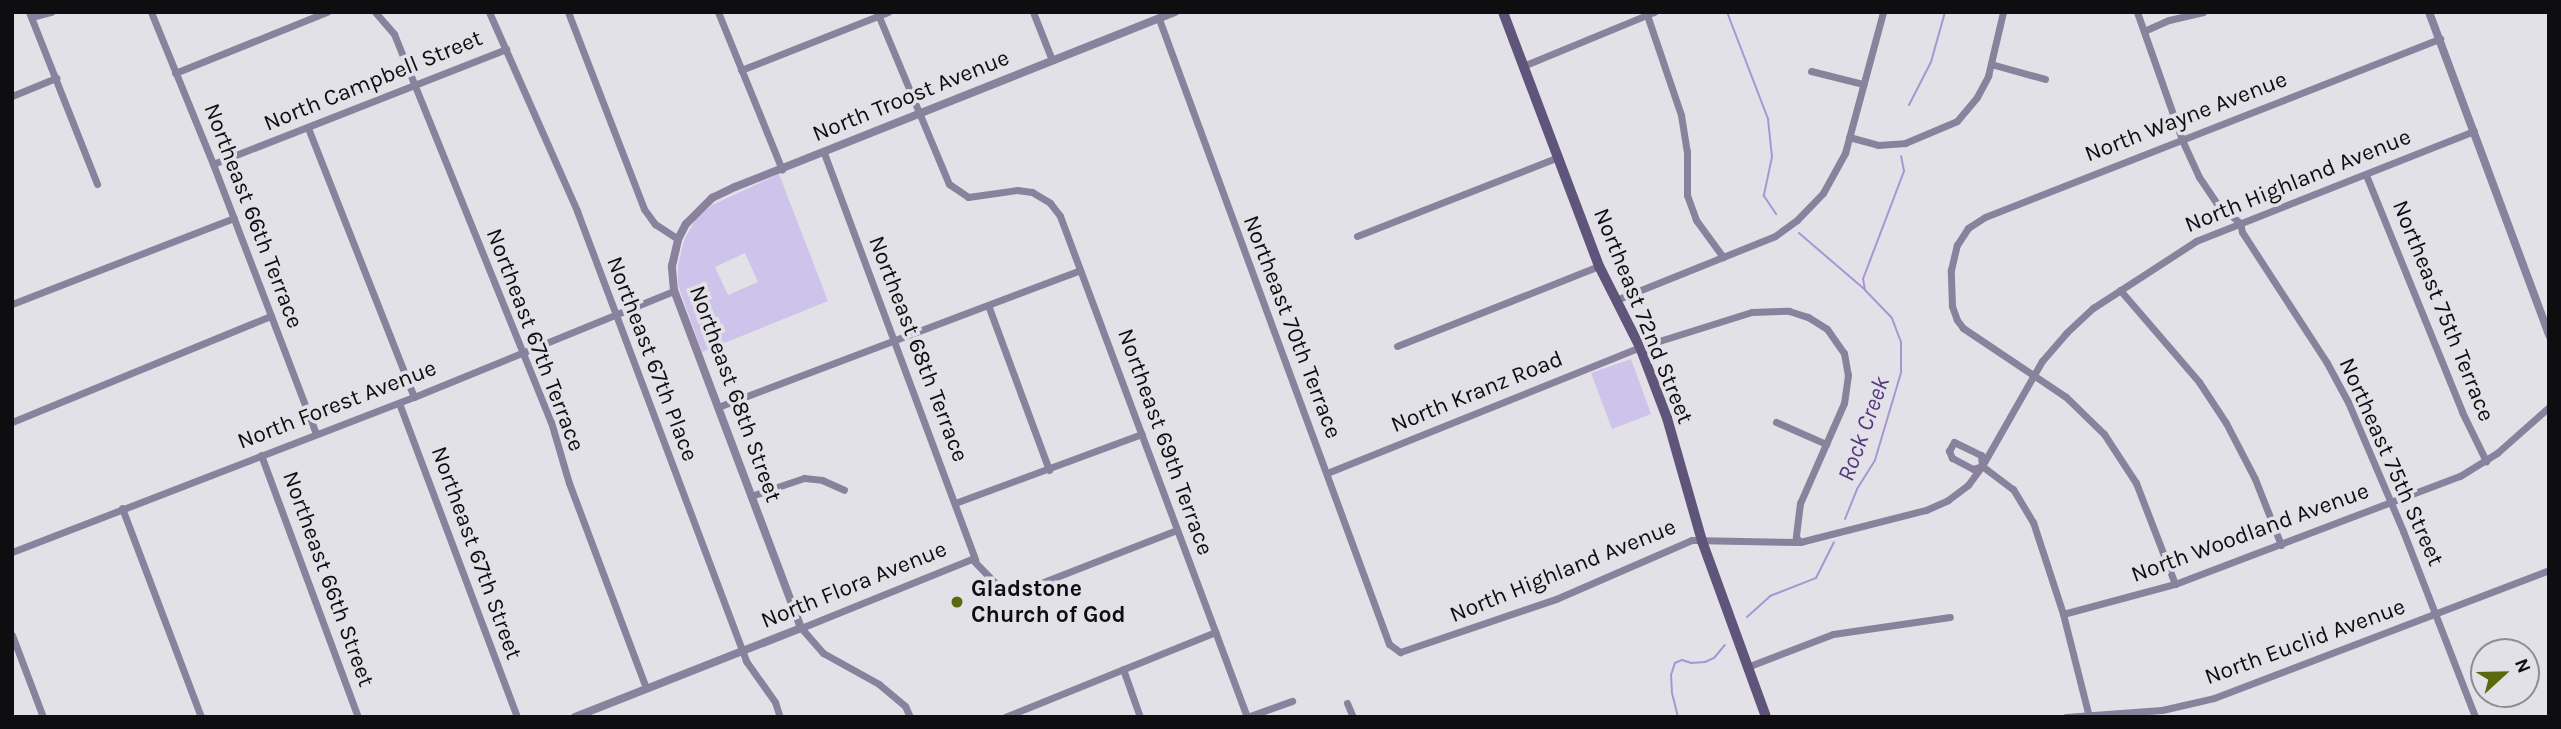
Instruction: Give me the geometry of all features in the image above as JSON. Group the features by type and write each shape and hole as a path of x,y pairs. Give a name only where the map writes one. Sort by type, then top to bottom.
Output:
{"main road":[{"name":"Northeast 72nd Street","path":"1503,12 1599,266 1640,347 1667,418 1702,541 1766,717"}],"street":[{"path":"51,12 30,15 97,184"},
{"name":"Northeast 66th Terrace","path":"151,12 213,164 316,434"},
{"path":"175,73 327,12"},
{"name":"Northeast 67th Terrace","path":"375,12 392,30 551,422 569,483 646,688"},
{"name":"Northeast 67th Place","path":"489,12 577,211 750,669 775,702 780,717"},
{"path":"568,12 644,209 655,224 678,239"},
{"path":"718,12 782,170"},
{"path":"741,70 888,12"},
{"path":"1032,12 1052,60"},
{"name":"North Troost Avenue","path":"678,239 686,224 712,198 1175,12"},
{"path":"1616,300 1774,236 1804,214 1836,174 1849,137 1883,12"},
{"path":"1849,137 1892,145 1920,139 1950,125 1977,97 1991,64 2003,12"},
{"name":"Northeast 75th Street","path":"2137,12 2182,140 2199,177 2218,205 2240,223 2242,232 2340,386 2391,503 2475,717"},
{"path":"2144,31 2169,20 2203,12"},
{"path":"2429,12 2549,335"},
{"path":"878,14 918,115"},
{"path":"1523,66 1650,14 1681,115 1687,150 1686,195 1696,220 1723,257"},
{"name":"Northeast 70th Terrace","path":"1159,19 1232,225 1392,648"},
{"name":"North Wayne Avenue","path":"2033,376 1963,328 1957,320 1952,306 1951,270 1957,245 1968,228 1985,217 2440,39"},
{"name":"North Campbell Street","path":"213,164 506,49"},
{"path":"1991,64 2045,79"},
{"path":"1811,71 1863,84"},
{"path":"12,96 55,78"},
{"name":"Northeast 69th Terrace","path":"918,115 944,177 963,196 978,197 1017,190 1032,192 1050,203 1060,216 1247,717"},
{"path":"308,128 414,397"},
{"name":"North Highland Avenue","path":"1392,648 1400,652 1556,599 1692,540 1800,542 1935,507 1961,492 1982,466 2033,376 2072,326 2120,290 2196,241 2474,131"},
{"name":"Northeast 68th Terrace","path":"824,153 975,560"},
{"path":"1357,236 1559,157"},
{"name":"Northeast 75th Terrace","path":"2366,175 2462,412 2486,461"},
{"path":"12,303 234,218"},
{"name":"Northeast 68th Street","path":"678,239 672,266 674,291 801,628 823,653 879,684 905,706 910,717"},
{"path":"1397,346 1599,266"},
{"path":"718,407 1080,270"},
{"path":"2120,290 2199,383 2227,423 2255,479 2281,545"},
{"name":"North Forest Avenue","path":"12,552 400,403 674,291"},
{"path":"988,305 1049,470"},
{"name":"North Kranz Road","path":"1327,473 1640,347 1752,312 1779,310 1808,317 1835,338 1847,365 1846,394 1800,503 1796,537 1800,542"},
{"path":"12,422 271,316"},
{"path":"2033,376 2078,408 2115,448 2136,483 2175,584"},
{"name":"Northeast 67th Street","path":"400,403 517,717"},
{"name":"North Woodland Avenue","path":"2063,614 2175,584 2460,475 2486,461 2549,407"},
{"path":"1776,422 1826,444"},
{"path":"955,503 1142,435"},
{"path":"1954,442 1966,445 1982,455 1982,466 1973,469 1952,457 1950,446 1954,442"},
{"name":"Northeast 66th Street","path":"261,455 358,717"},
{"path":"1982,466 2013,489 2028,510 2063,614 2089,717"},
{"path":"751,496 804,478 822,480 844,491"},
{"path":"122,508 201,717"},
{"name":"North Flora Avenue","path":"575,717 975,560 1000,588 1023,590 1177,530"},
{"name":"North Euclid Avenue","path":"2066,717 2162,710 2214,698 2549,570"},
{"path":"1747,667 1833,634 1950,617"},
{"path":"1005,717 1026,713 1123,669 1215,632"},
{"path":"12,635 43,717"},
{"path":"1123,669 1140,717"},
{"path":"1247,717 1292,701"},
{"path":"1348,703 1353,717"}],"shaded area":[{"path":"779,174 828,301 702,352 678,285 678,266 684,240 696,219 712,205","holes":["745,253 758,282 728,295 715,267"]},
{"path":"1631,359 1651,414 1612,429 1591,373"}],"waterway":[{"path":"1727,12 1768,119 1772,157 1764,196 1776,214"},
{"name":"Rock Creek","path":"1909,105 1931,62 1945,12"},
{"name":"Rock Creek","path":"1845,519 1857,489 1875,460 1901,373 1901,342 1892,318 1865,290 1863,279 1904,171 1901,156"},
{"path":"1799,233 1864,289"},
{"name":"Rock Creek","path":"1747,617 1770,596 1816,578 1834,542"},
{"name":"Rock Creek","path":"1678,717 1672,693 1671,675 1675,663 1682,660 1691,663 1705,662 1714,658 1725,645"}],"place":[{"name":"Gladstone Church of God","path":"957,602"}]}
